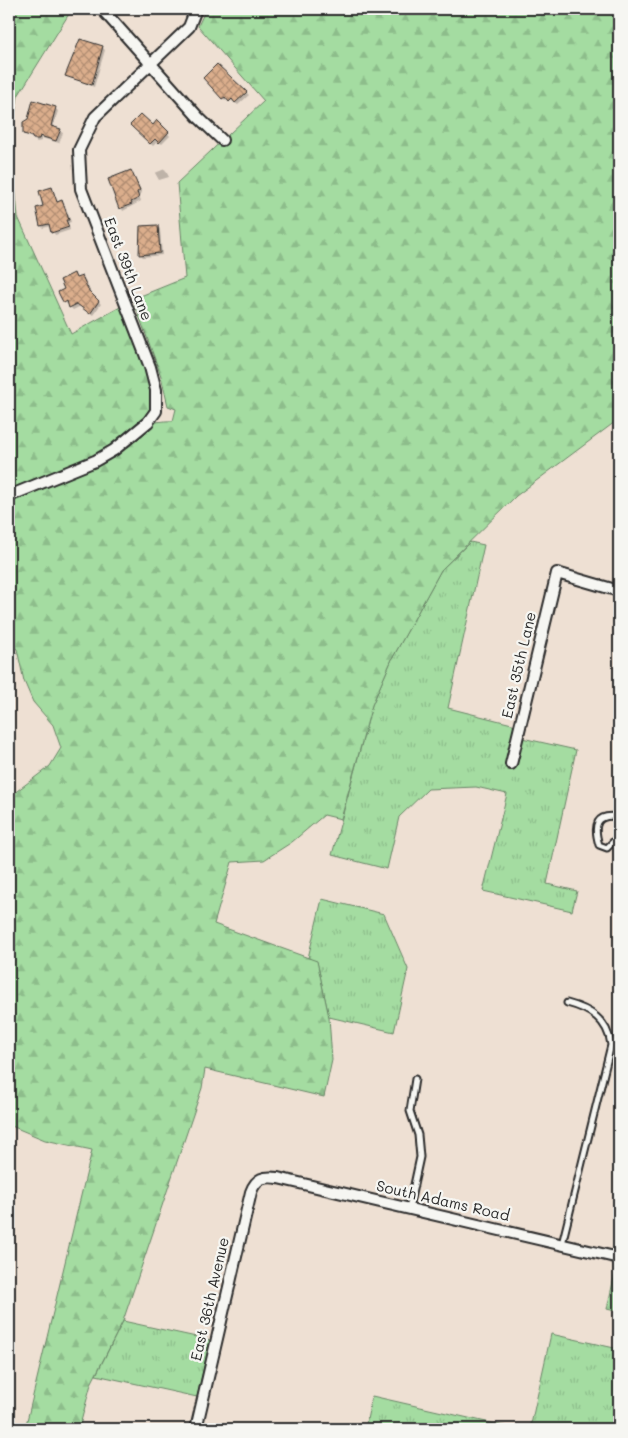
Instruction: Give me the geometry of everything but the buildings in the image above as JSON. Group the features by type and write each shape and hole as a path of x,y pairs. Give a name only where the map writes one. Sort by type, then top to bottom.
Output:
{"street":[{"path":"102,9 150,64 222,140"},
{"name":"East 39th Lane","path":"9,496 95,461 114,450 148,422 156,411 156,390 150,367 81,189 79,150 95,117 189,27 196,9"},
{"name":"East 35th Lane","path":"511,764 557,573 619,590"},
{"name":"South Adams Road","path":"260,1178 278,1178 619,1258"},
{"name":"East 36th Avenue","path":"196,1429 251,1192 254,1184 260,1178"}],"lane":[{"path":"619,817 606,816 599,820 596,826 596,834 599,845 607,848 619,836"},
{"path":"562,1245 611,1045 608,1032 598,1018 583,1007 567,1003"},
{"path":"409,1208 421,1146 410,1111 415,1079"}],"green space":[{"path":"9,9 72,9 18,96 11,141 18,217 71,334 122,306 152,389 152,405 139,424 173,421 176,409 168,406 161,376 133,299 185,278 177,183 264,101 198,26 206,9 619,9 619,419 516,496 441,570 392,659 372,705 341,819 324,815 292,842 264,860 232,862 214,924 317,961 329,1017 332,1060 324,1097 205,1069 202,1088 123,1321 91,1384 79,1429 25,1429 92,1150 45,1140 9,1125 9,797 50,766 61,748 53,725 33,702 24,681 17,649 9,644"},
{"path":"470,542 484,545 448,708 524,727 522,738 576,750 547,884 577,891 572,911 483,891 507,794 476,787 428,789 399,817 387,869 332,855 372,705 392,659 441,570"},
{"path":"322,899 384,914 408,969 394,1032 329,1017 317,962 308,958"},
{"path":"617,1264 619,1264 619,1312 607,1309"},
{"path":"123,1321 210,1340 197,1397 96,1375"},
{"path":"551,1334 619,1349 619,1429 530,1429"},
{"path":"372,1396 517,1429 365,1429"}]}
